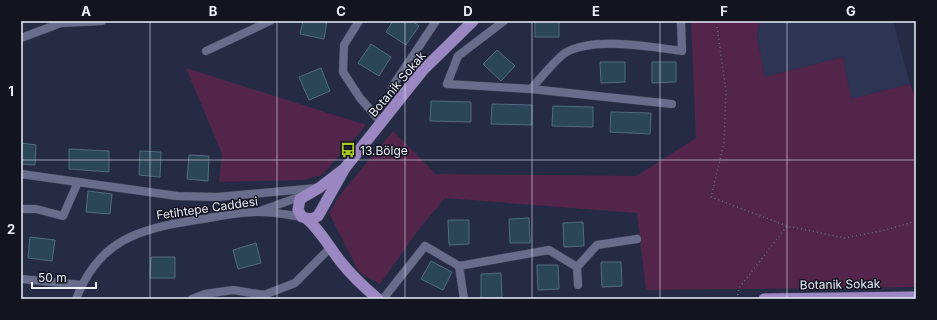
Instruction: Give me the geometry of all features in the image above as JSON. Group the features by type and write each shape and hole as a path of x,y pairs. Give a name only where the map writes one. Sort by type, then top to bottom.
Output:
{"main road":[{"name":"Botanik Sokak","path":"345,168 423,70 473,21"},
{"path":"345,168 319,188 304,195 297,206 305,218 318,229 353,276 378,299"},
{"path":"305,218 315,218 322,210 345,168"},
{"path":"304,195 314,194 321,200 323,227 331,247"},
{"name":"Botanik Sokak","path":"764,299 916,297"}],"street":[{"path":"21,38 61,23 102,21"},
{"path":"206,51 270,21"},
{"path":"359,21 344,45 343,72 360,98 381,122"},
{"path":"392,87 436,21"},
{"path":"504,21 458,56 447,84 531,89 672,104"},
{"path":"531,89 565,53 590,45 682,50 681,21"},
{"path":"21,174 177,196 217,197 319,188"},
{"path":"21,209 36,209 63,216 78,182"},
{"path":"257,212 304,195"},
{"name":"Fetihtepe Caddesi","path":"76,299 91,270 103,256 133,235 165,225 257,212 305,218"},
{"path":"576,267 597,245 637,239"},
{"path":"383,299 425,246 459,266 549,250 576,267"},
{"path":"192,299 233,290 264,295 295,283 331,247"},
{"path":"459,266 464,299"},
{"path":"576,267 578,285"},
{"path":"21,279 82,285"}],"path":[{"path":"717,27 726,91 724,143 710,196 787,226 844,238 886,230 916,221"},
{"path":"737,299 739,288 787,226"}],"shaded area":[{"path":"691,21 759,21 757,38 765,77 843,57 851,99 910,84 916,100 916,287 646,290 637,213 445,198 419,229 380,284 359,272 329,213 340,195 393,131 436,174 637,176 696,138"},
{"path":"759,21 893,21 910,84 851,99 843,57 765,77 757,38"},
{"path":"186,68 366,125 322,175 303,180 219,182 222,154"}],"building":[{"path":"303,21 327,21 324,39 300,34"},
{"path":"393,21 412,21 419,26 406,45 386,32"},
{"path":"535,21 559,21 559,37 535,37"},
{"path":"371,44 391,57 379,76 358,63"},
{"path":"497,50 515,66 501,81 483,64"},
{"path":"600,62 625,62 625,82 601,83"},
{"path":"652,62 676,62 676,82 652,83"},
{"path":"321,68 330,91 309,100 299,77"},
{"path":"431,101 471,102 471,122 430,121"},
{"path":"492,104 532,105 532,125 491,124"},
{"path":"553,106 593,107 593,127 552,126"},
{"path":"611,112 651,113 650,134 610,132"},
{"path":"21,143 36,145 35,165 21,164"},
{"path":"69,149 109,151 109,172 69,169"},
{"path":"140,151 161,152 160,177 139,175"},
{"path":"189,155 209,156 208,181 187,179"},
{"path":"88,191 112,194 110,214 86,212"},
{"path":"529,218 530,243 510,243 509,219"},
{"path":"448,220 469,220 469,244 449,245"},
{"path":"583,222 584,246 564,247 563,223"},
{"path":"30,237 55,240 52,261 28,258"},
{"path":"256,243 261,263 238,269 233,250"},
{"path":"151,257 175,257 175,278 150,278"},
{"path":"431,261 452,272 443,290 421,279"},
{"path":"601,262 621,262 622,286 602,287"},
{"path":"537,265 558,265 559,289 538,290"},
{"path":"501,273 502,298 481,298 481,274"}],"place":[{"name":"13.Bölge","path":"348,150"}]}
